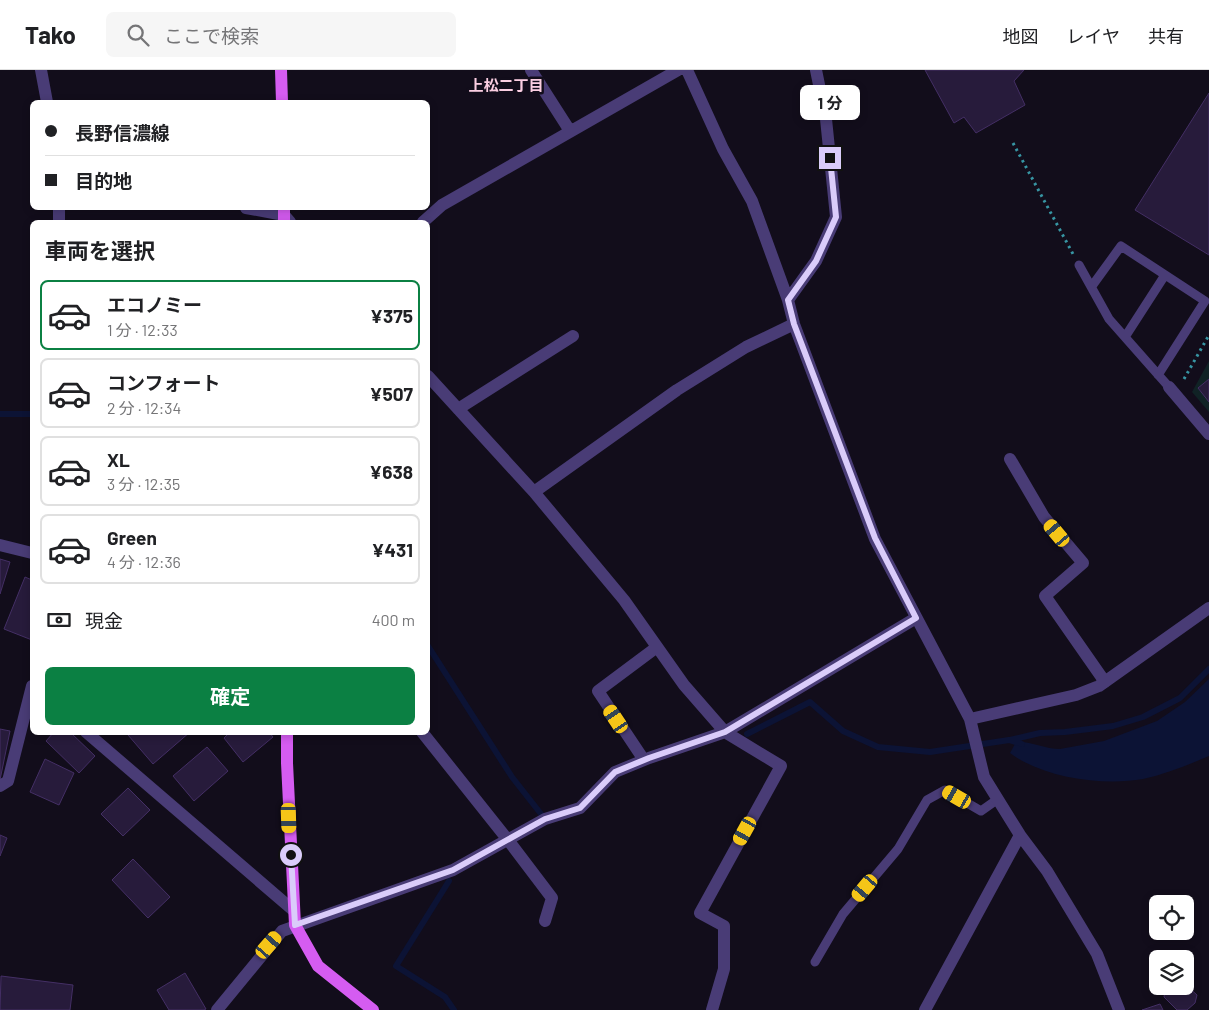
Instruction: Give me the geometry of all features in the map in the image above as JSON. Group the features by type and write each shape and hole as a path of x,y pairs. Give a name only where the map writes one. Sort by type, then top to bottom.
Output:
{"main road":[{"path":"281,70 282,100"},
{"path":"287,735 295,925 318,966 373,1010"}],"street":[{"path":"41,70 47,100"},
{"path":"531,70 570,131"},
{"path":"426,220 442,205 678,70"},
{"path":"688,70 724,149 752,201 788,300 794,324 875,538 970,719 984,777 1020,835 1047,871 1097,954 1119,1010"},
{"path":"788,300 816,261 836,217 826,119 816,70"},
{"path":"255,210 286,217"},
{"path":"534,492 677,390 746,347 794,324"},
{"path":"458,409 573,336"},
{"path":"430,378 534,492 624,600 684,685 725,732 782,766 700,913 724,926 724,969 712,1010"},
{"path":"1172,391 1209,434"},
{"path":"1010,459 1044,517 1083,563 1045,596 1105,682"},
{"path":"0,545 30,552"},
{"path":"970,719 1076,695 1105,682 1209,608"},
{"path":"217,1010 282,931 453,870 545,819 580,808 615,772 725,732 916,618"},
{"path":"644,760 598,692 657,647"},
{"path":"0,786 8,781 30,694"},
{"path":"89,735 293,910"},
{"path":"424,735 552,898 545,921"},
{"path":"925,1010 1020,835"}],"lane":[{"path":"1092,286 1120,246 1205,301 1158,375"},
{"path":"1079,265 1109,319 1172,391"},
{"path":"1125,337 1165,275"},
{"path":"815,962 842,914 898,849 928,800 945,790 981,811 998,799"}],"path":[{"path":"1013,143 1079,265"},
{"path":"1172,391 1209,335"}],"shaded area":[{"path":"1209,361 1209,412 1192,392"}],"water":[{"path":"1209,679 1209,756 1177,769 1143,779 1127,781 1092,780 1074,778 1039,769 1010,753 1016,742 1060,749 1104,741 1157,721 1185,702"}],"building":[{"path":"925,70 1024,70 1014,81 1025,105 976,133 964,117 954,123"},
{"path":"1209,93 1209,255 1135,210"},
{"path":"1209,379 1209,402 1198,388"},
{"path":"0,559 10,562 0,594"},
{"path":"25,577 30,579 30,639 4,629"},
{"path":"0,729 10,731 0,780"},
{"path":"51,735 73,735 95,756 79,773 46,741"},
{"path":"128,735 187,735 153,764"},
{"path":"227,735 271,735 273,737 243,762 224,738"},
{"path":"207,747 228,771 194,801 173,776"},
{"path":"45,759 74,773 59,805 30,792"},
{"path":"128,788 150,810 123,836 101,814"},
{"path":"0,835 7,838 0,856"},
{"path":"133,859 170,897 148,918 112,880"},
{"path":"185,973 206,1009 169,1010 157,990"},
{"path":"1,976 73,985 70,1010 0,1010"},
{"path":"1194,992 1197,995 1195,1003 1187,1010 1177,1010 1164,997 1164,995 1194,995"},
{"path":"1160,1004 1163,1010 1142,1010"}],"waterway":[{"path":"0,414 30,414"},
{"path":"430,649 512,777 545,819"},
{"path":"1010,740 1040,733 1113,726 1143,717 1180,698 1209,669"},
{"path":"747,734 810,702 843,731 878,747 930,752 1009,740 1022,744"},
{"path":"449,881 396,966 445,997 454,1010"}],"district":[{"name":"上松二丁目","path":"506,85"}],"route":[{"path":"291,855 295,925 453,870 545,819 580,808 615,772 649,758 725,732 916,618 875,538 794,324 788,300 816,261 836,217 830,158"}]}
